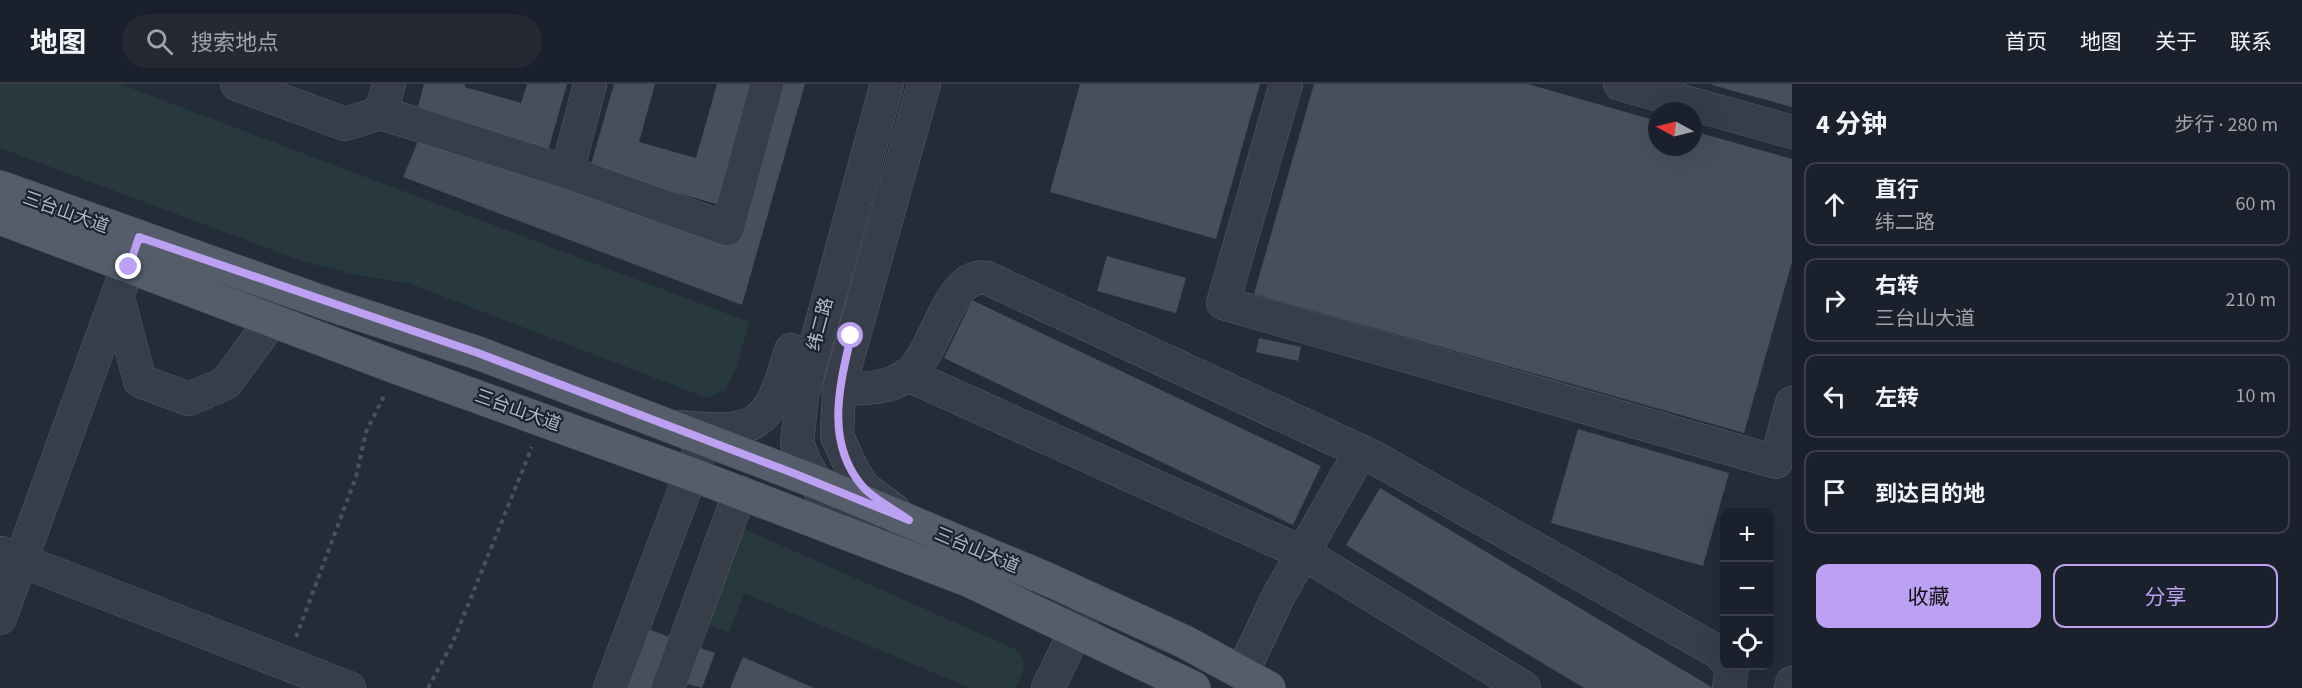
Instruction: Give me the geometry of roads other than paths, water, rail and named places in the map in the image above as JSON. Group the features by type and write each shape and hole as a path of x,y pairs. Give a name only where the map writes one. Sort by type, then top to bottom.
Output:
{"main road":[{"name":"三台山大道","path":"0,187 272,321 544,419 968,580 1194,688"},
{"name":"三台山大道","path":"0,218 134,252 478,353 816,482 909,520 1185,642 1255,681"}],"street":[{"path":"237,84 345,124 385,98 567,172 727,229 767,84"},
{"path":"567,172 590,84"},
{"path":"670,426 708,430 748,427 761,419 771,407 780,388 844,169 887,84"},
{"name":"纬二路","path":"871,543 841,518 825,499 797,443 801,396 887,84"},
{"name":"纬二路","path":"909,520 864,488 852,469 837,436 839,389 924,84"},
{"path":"1286,84 1223,303 1776,462 1792,403"},
{"path":"1620,84 1792,132"},
{"path":"0,618 10,556 118,298 134,252"},
{"path":"839,389 884,388 908,375 922,361 945,313 967,280 978,276 987,278 1361,451 1720,653"},
{"path":"118,298 140,381 189,399 226,383 272,321"},
{"path":"908,375 1303,553 1524,688"},
{"path":"610,688 704,439"},
{"path":"1255,681 1303,553 1361,451"},
{"path":"668,688 740,492"},
{"path":"10,556 349,688"},
{"path":"1048,688 1091,599"},
{"path":"1729,688 1732,670"},
{"path":"1791,688 1792,683"}]}
